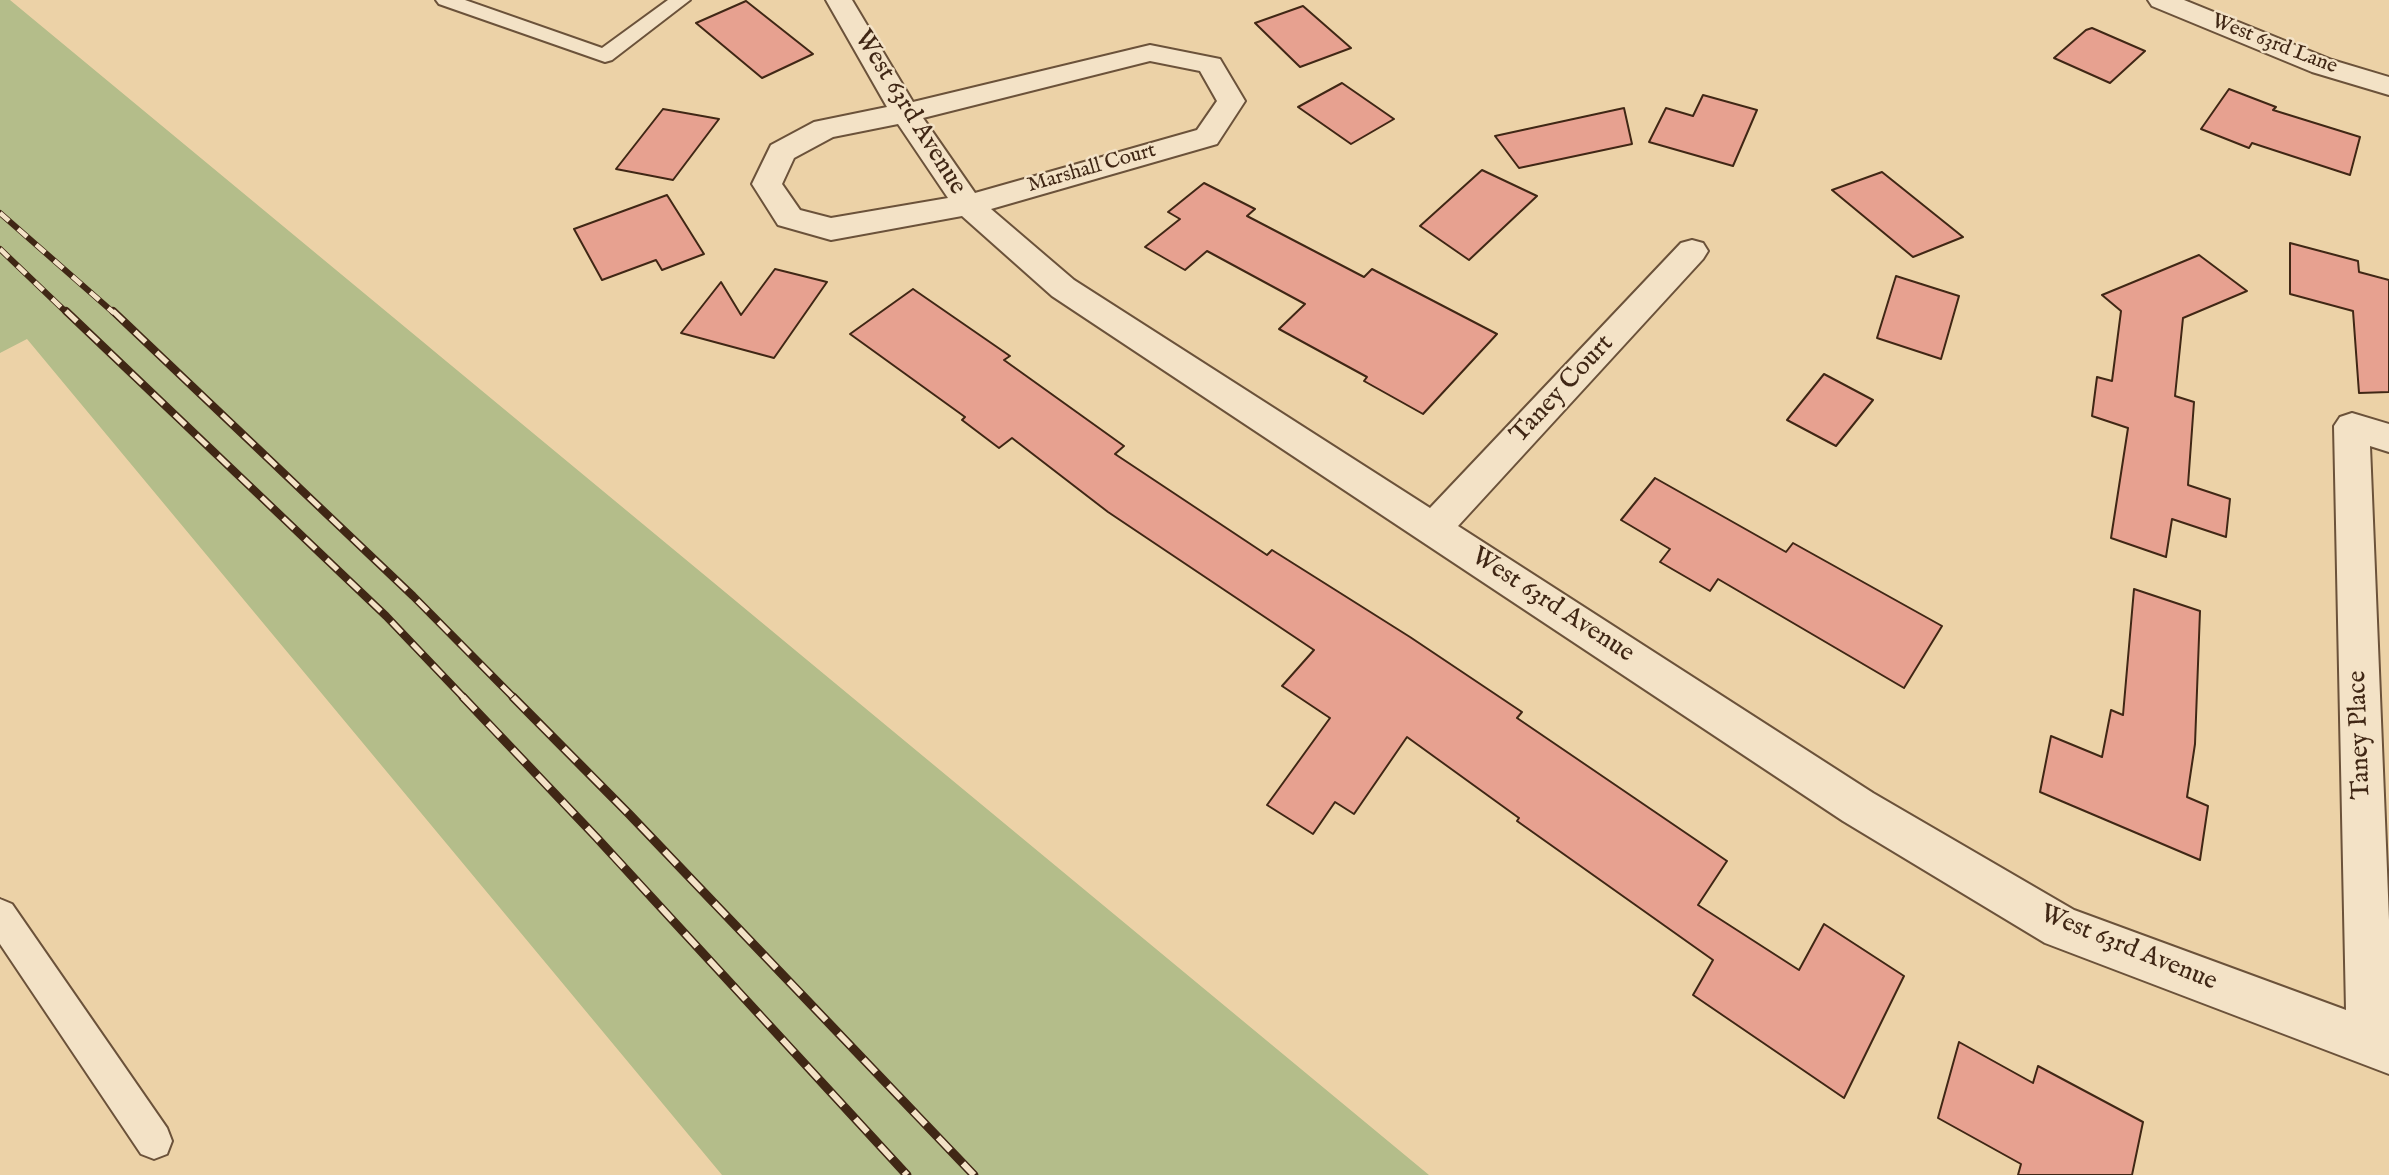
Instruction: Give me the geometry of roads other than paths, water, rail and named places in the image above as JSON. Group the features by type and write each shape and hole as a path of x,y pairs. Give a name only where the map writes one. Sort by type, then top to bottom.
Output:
{"street":[{"name":"West 63rd Avenue","path":"839,0 905,113 968,205 1063,288 1858,807 2061,927 2380,1047"},
{"name":"West 63rd Lane","path":"2161,0 2322,66 2389,86"},
{"name":"Marshall Court","path":"1150,53 1210,65 1231,101 1207,136 968,205 831,229 789,218 767,184 782,152 824,129 905,113 1150,53"},
{"name":"Taney Court","path":"1433,529 1692,251"},
{"name":"Taney Place","path":"2370,432 2380,1047"}],"lane":[{"path":"446,0 605,56 680,0"},
{"path":"0,915 154,1141"}],"railway":[{"path":"0,213 114,313"},
{"path":"0,249 67,313"},
{"path":"66,311 386,616 465,699"},
{"path":"113,311 413,596 515,699"},
{"path":"463,697 596,837 907,1175"},
{"path":"513,697 629,814 974,1175"}]}
